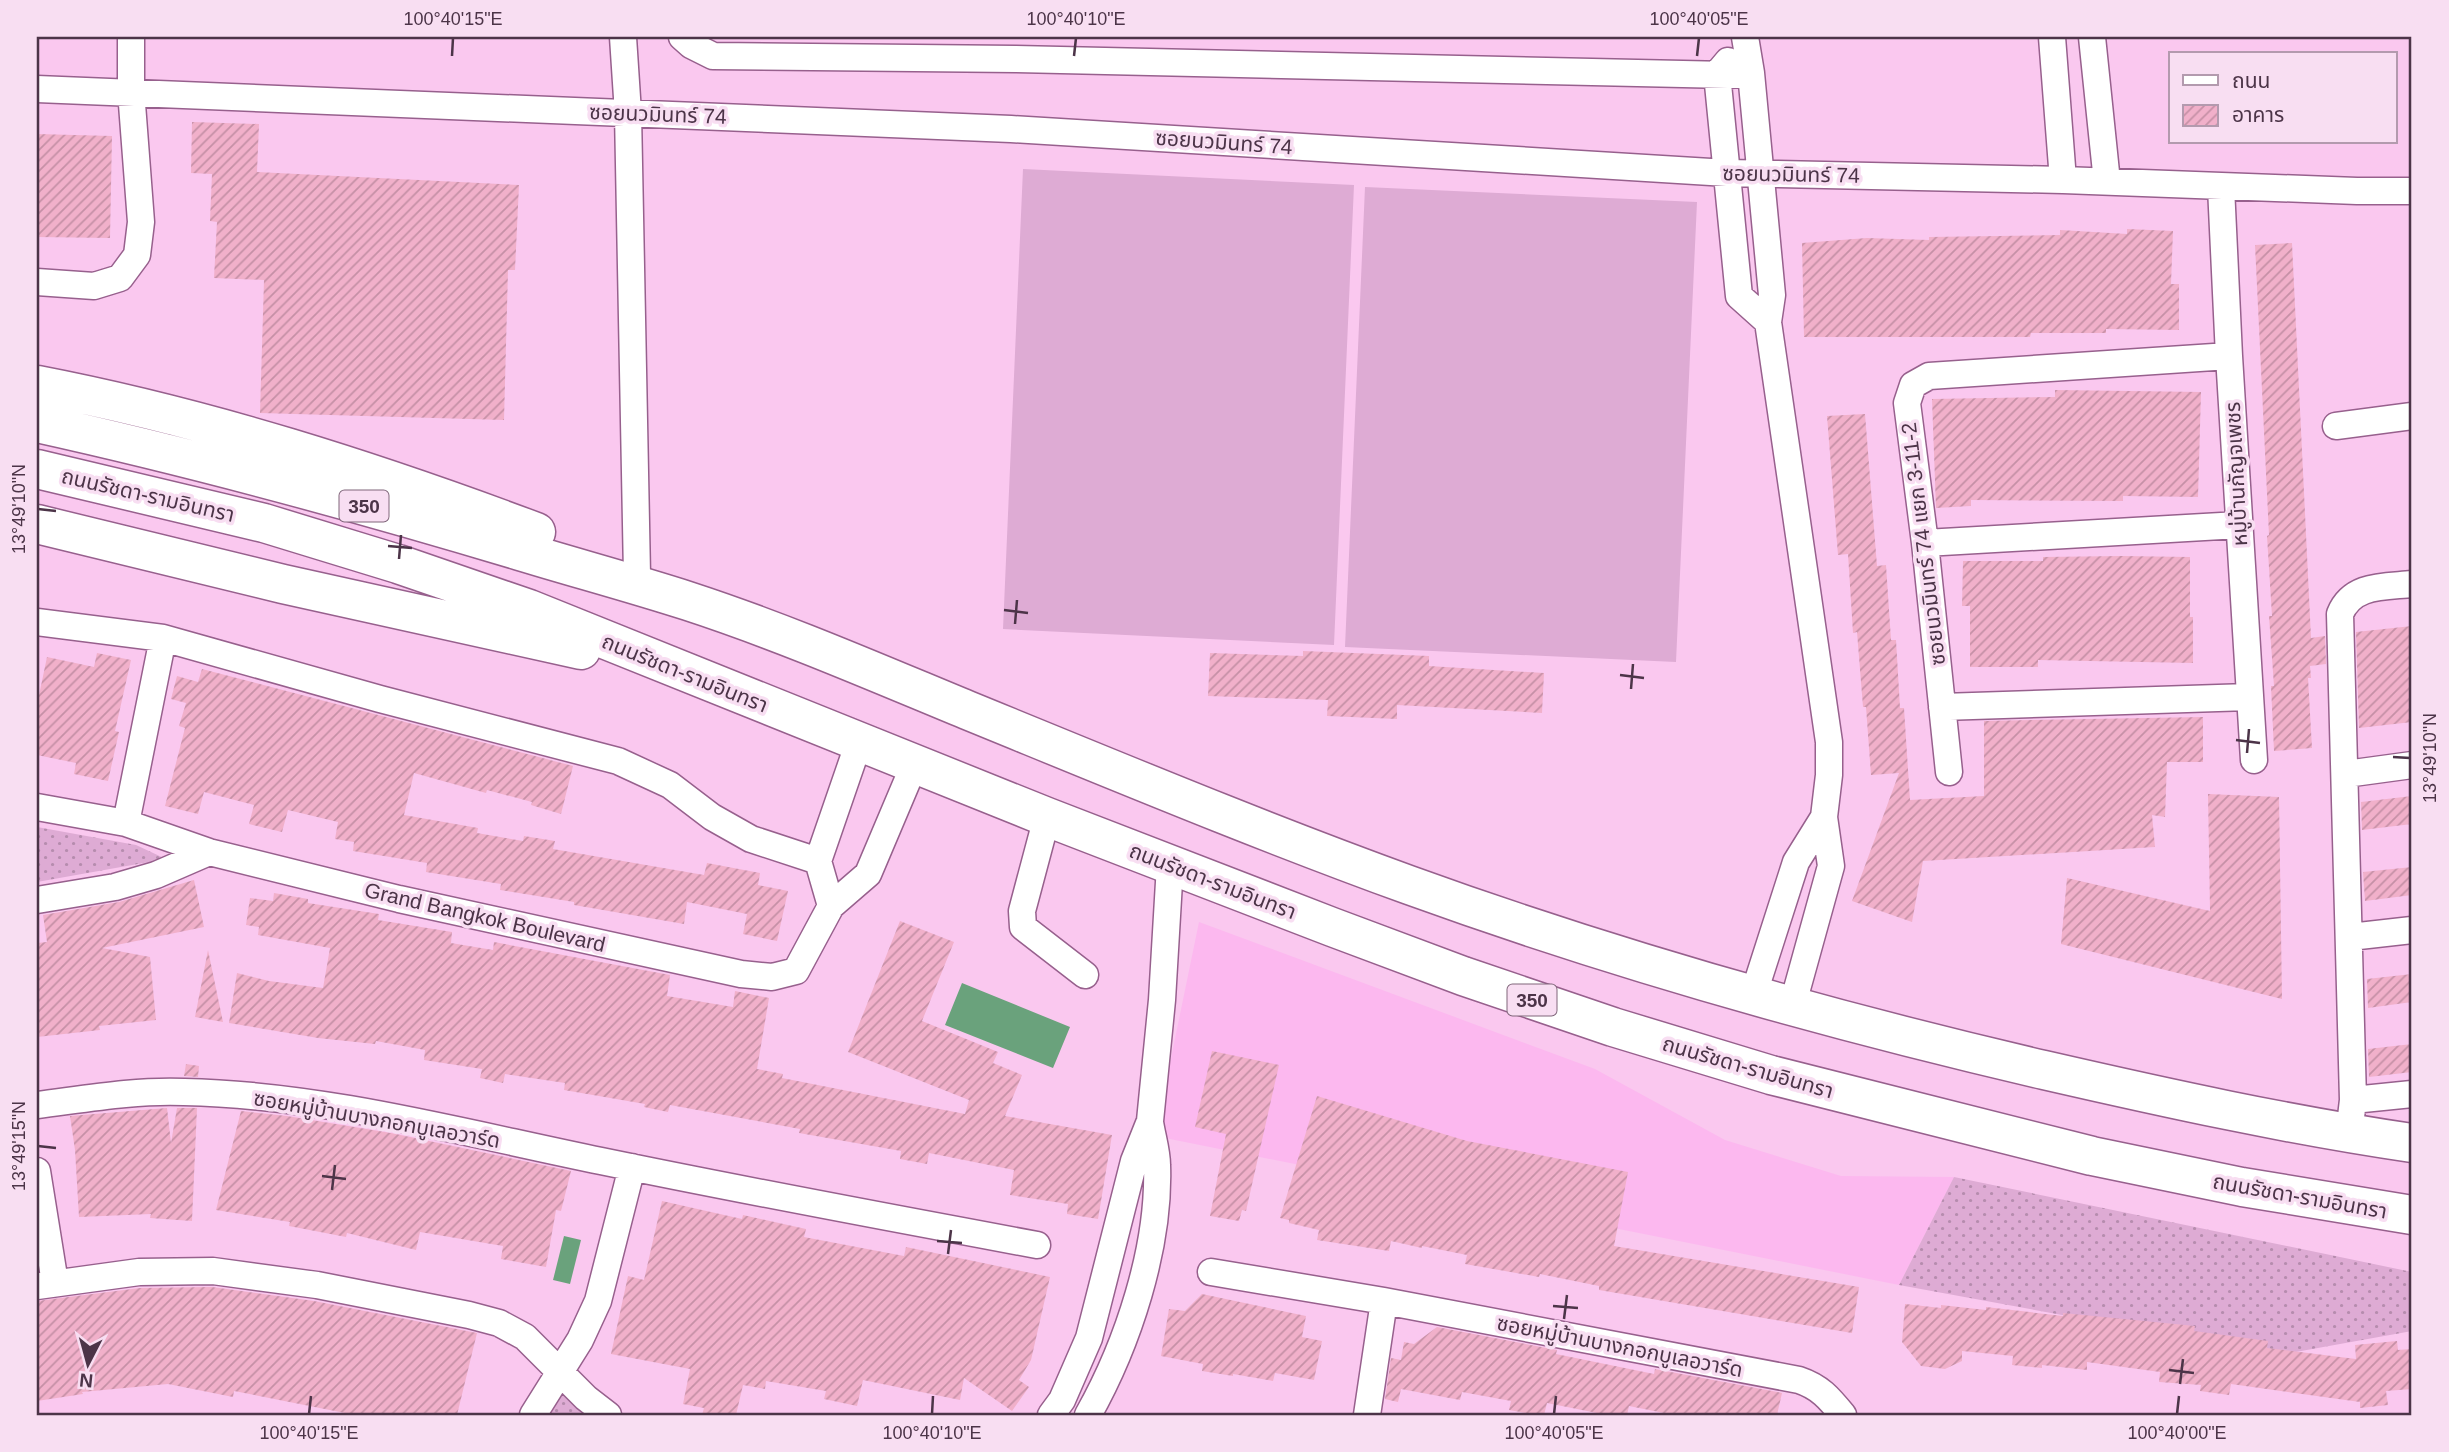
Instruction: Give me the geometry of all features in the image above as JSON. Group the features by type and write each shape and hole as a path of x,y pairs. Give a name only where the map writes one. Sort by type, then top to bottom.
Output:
{"main road":[{"path":"37,385 215,425 335,461 544,534 688,601"},
{"name":"ถนนรัชดา-รามอินทรา","path":"37,423 232,469 688,601 794,639 1203,807 1409,885 1575,942 1753,996 1919,1041 2081,1079 2351,1117 2412,1143"},
{"name":"ถนนรัชดา-รามอินทรา","path":"37,469 264,523 529,610 1047,817 1462,976 1613,1027 1771,1076 2092,1156 2242,1187 2412,1215"},
{"path":"37,524 283,584 686,673"}],"street":[{"path":"37,282 93,286 120,278 137,255 141,222 131,91 131,37"},
{"path":"623,37 628,113 637,575"},
{"path":"682,37 691,45 713,56 1016,48 1718,75 1751,73"},
{"path":"2052,37 2063,180"},
{"path":"2092,37 2107,182"},
{"path":"1745,39 1751,73 1772,295 1769,322 1829,741 1829,775 1824,817 1831,866 1791,1007"},
{"path":"1745,39 1718,75 1739,296 1769,322"},
{"name":"ซอยนวมินทร์ 74","path":"37,89 1011,129 1727,173 2412,191"},
{"name":"หมู่บ้านกัญจเพชร","path":"2221,187 2254,761"},
{"name":"ซอยนวมินทร์ 74 แยก 3-11-2","path":"1950,772 1907,403 1913,385 1929,376 2229,356"},
{"path":"2336,426 2412,416"},
{"path":"1925,543 2239,525"},
{"path":"2412,584 2365,589 2345,602 2340,614 2350,937 2351,1117 2412,1094"},
{"path":"37,622 163,638 380,699 618,761 670,785 712,817 751,839 818,862"},
{"path":"126,823 163,638"},
{"path":"1942,707 2249,697"},
{"path":"831,906 818,862 859,742"},
{"name":"Grand Bangkok Boulevard","path":"37,807 126,823 209,852 473,916 741,974 772,977 796,971 831,906 868,874 915,763"},
{"path":"2346,774 2412,765"},
{"path":"1047,817 1022,911 1023,927 1085,975"},
{"path":"1753,996 1796,862 1824,817"},
{"path":"37,900 115,887 156,875 209,852"},
{"path":"1150,1121 1134,1161 1089,1338 1057,1408 1091,1415 1127,1335 1144,1276 1156,1206 1157,1163 1150,1121 1162,1000 1170,864"},
{"path":"2350,937 2412,930"},
{"name":"ซอยหมู่บ้านบางกอกบูเลอวาร์ด","path":"37,1105 141,1093 183,1092 307,1103 411,1121 632,1167 1037,1245"},
{"path":"533,1415 580,1340 598,1301 632,1167"},
{"path":"37,1171 46,1285 139,1272 213,1271 317,1285 499,1323 525,1337 586,1398 608,1415"},
{"name":"ซอยหมู่บ้านบางกอกบูเลอวาร์ด","path":"1211,1272 1384,1301 1799,1380 1826,1394 1843,1415"},
{"path":"1367,1415 1384,1301"}],"shaded area":[{"path":"1023,169 1354,185 1334,645 1003,629"},
{"path":"1365,187 1697,202 1676,662 1345,647"},
{"path":"37,827 136,845 166,859 37,882"},
{"path":"1199,922 1595,1069 1725,1140 1841,1176 1954,1177 1899,1285 1155,1136"},
{"path":"962,983 1070,1027 1053,1068 945,1025"},
{"path":"1954,1177 2412,1272 2412,1331 2279,1355 1899,1285"},
{"path":"564,1236 581,1240 570,1284 553,1280"},
{"path":"563,1382 601,1415 550,1415"}],"building":[{"path":"192,122 259,124 257,172 519,185 515,270 508,270 504,420 260,413 264,280 214,278 217,222 210,221 212,174 191,173"},
{"path":"37,134 112,136 110,238 37,237"},
{"path":"2127,229 2173,231 2171,284 2179,284 2179,330 2106,329 2106,333 2031,333 2030,337 1804,337 1802,243 1867,238 1929,240 1929,237 2060,235 2060,230 2127,234"},
{"path":"2292,243 2311,638 2325,636 2326,664 2310,666 2311,678 2308,678 2312,748 2274,751 2269,535 2255,245"},
{"path":"2055,390 2201,392 2198,497 2123,496 2123,501 1971,500 1971,506 1936,508 1932,399 2055,397"},
{"path":"1865,414 1877,566 1886,565 1891,640 1896,640 1900,708 1904,708 1910,800 1984,796 1984,721 2203,717 2203,762 2167,762 2165,817 2152,815 2155,847 1923,861 1912,922 1852,901 1899,773 1871,775 1857,632 1853,633 1848,554 1838,555 1827,416"},
{"path":"2043,557 2190,557 2193,663 2038,660 2038,667 1970,667 1970,606 1962,606 1963,561 2043,561"},
{"path":"2412,626 2412,722 2359,728 2356,632"},
{"path":"1303,651 1429,656 1429,666 1544,673 1542,713 1397,705 1397,719 1327,716 1328,700 1208,696 1210,653 1303,656"},
{"path":"97,653 131,660 115,731 119,732 108,781 74,774 76,763 37,755 37,705 47,657 94,667"},
{"path":"202,669 573,766 561,814 531,805 532,802 487,790 486,793 414,773 404,815 478,828 477,833 523,841 524,836 555,841 553,849 704,875 707,863 760,873 758,885 788,891 777,941 743,934 747,914 687,902 684,924 574,905 574,902 500,890 501,884 426,872 427,863 353,851 354,842 335,839 338,822 288,810 282,832 249,824 254,805 204,792 198,814 165,806 185,728 179,726 186,703 171,699 177,676 198,682"},
{"path":"2208,794 2279,797 2282,999 2061,944 2067,878 2210,911"},
{"path":"2412,796 2412,824 2362,830 2361,802"},
{"path":"2412,867 2412,895 2365,901 2363,872"},
{"path":"194,880 204,927 102,948 150,957 156,1020 99,1026 100,1030 37,1037 37,943 47,942 43,915 119,902"},
{"path":"274,893 308,899 308,903 379,914 378,920 452,932 451,943 493,950 494,942 670,975 667,996 733,1007 735,991 769,998 757,1069 783,1074 782,1078 965,1114 969,1100 848,1052 900,921 954,942 922,1021 998,1052 993,1063 1022,1075 1005,1116 1112,1135 1098,1219 1067,1214 1068,1204 1010,1195 1014,1170 929,1153 927,1164 900,1159 901,1151 799,1133 800,1129 670,1105 668,1112 644,1107 645,1104 564,1090 565,1083 505,1074 503,1083 480,1078 482,1069 424,1060 425,1050 376,1041 375,1044 318,1038 229,1023 237,973 269,981 323,988 330,948 258,935 259,927 246,925 250,898 273,901"},
{"path":"208,950 223,1022 195,1017"},
{"path":"2412,974 2412,1002 2368,1008 2367,979"},
{"path":"2412,1044 2412,1072 2369,1077 2368,1049"},
{"path":"1212,1051 1279,1065 1246,1211 1242,1210 1239,1221 1210,1216 1226,1134 1195,1127"},
{"path":"186,1064 199,1066 198,1077 184,1076"},
{"path":"1317,1096 1467,1141 1628,1172 1614,1246 1859,1287 1852,1333 1599,1290 1599,1286 1540,1274 1539,1277 1465,1264 1467,1255 1422,1246 1391,1241 1389,1251 1317,1240 1319,1230 1289,1223 1289,1220 1280,1218"},
{"path":"167,1108 171,1143 177,1108 197,1108 192,1221 150,1218 151,1214 79,1217 70,1116"},
{"path":"241,1111 391,1133 571,1171 561,1211 556,1210 546,1267 501,1259 503,1246 420,1232 416,1250 347,1233 346,1237 289,1226 290,1222 216,1210"},
{"path":"662,1201 742,1219 743,1215 806,1229 804,1237 904,1256 906,1247 1050,1277 1031,1360 1019,1380 1029,1387 1012,1411 964,1378 960,1400 863,1380 857,1406 824,1399 826,1391 766,1381 765,1389 743,1385 736,1415 702,1415 704,1408 683,1404 690,1369 611,1354 628,1276 644,1280"},
{"path":"212,1287 314,1301 477,1333 457,1415 355,1415 234,1391 233,1397 168,1384 82,1392 83,1394 37,1401 37,1301 140,1288"},
{"path":"1202,1294 1306,1316 1302,1337 1322,1341 1314,1380 1275,1373 1273,1381 1233,1376 1202,1371 1203,1364 1161,1356 1169,1309 1185,1311"},
{"path":"1905,1304 1986,1310 1986,1307 2195,1326 2194,1331 2268,1341 2267,1348 2356,1359 2355,1345 2397,1341 2398,1350 2411,1349 2412,1389 2386,1391 2388,1405 2360,1408 2360,1402 2231,1384 2229,1395 2200,1391 2201,1385 2159,1382 2160,1372 2087,1362 2087,1370 2042,1365 2042,1368 2012,1365 2013,1356 1962,1351 1962,1361 1945,1369 1921,1366 1902,1342"},
{"path":"1437,1327 1557,1350 1556,1354 1654,1374 1655,1369 1782,1393 1777,1415 1674,1415 1629,1406 1627,1415 1607,1415 1547,1403 1544,1415 1538,1415 1509,1410 1511,1401 1462,1392 1460,1400 1401,1389 1398,1402 1385,1399 1391,1358 1401,1360 1404,1342 1414,1344"}]}
